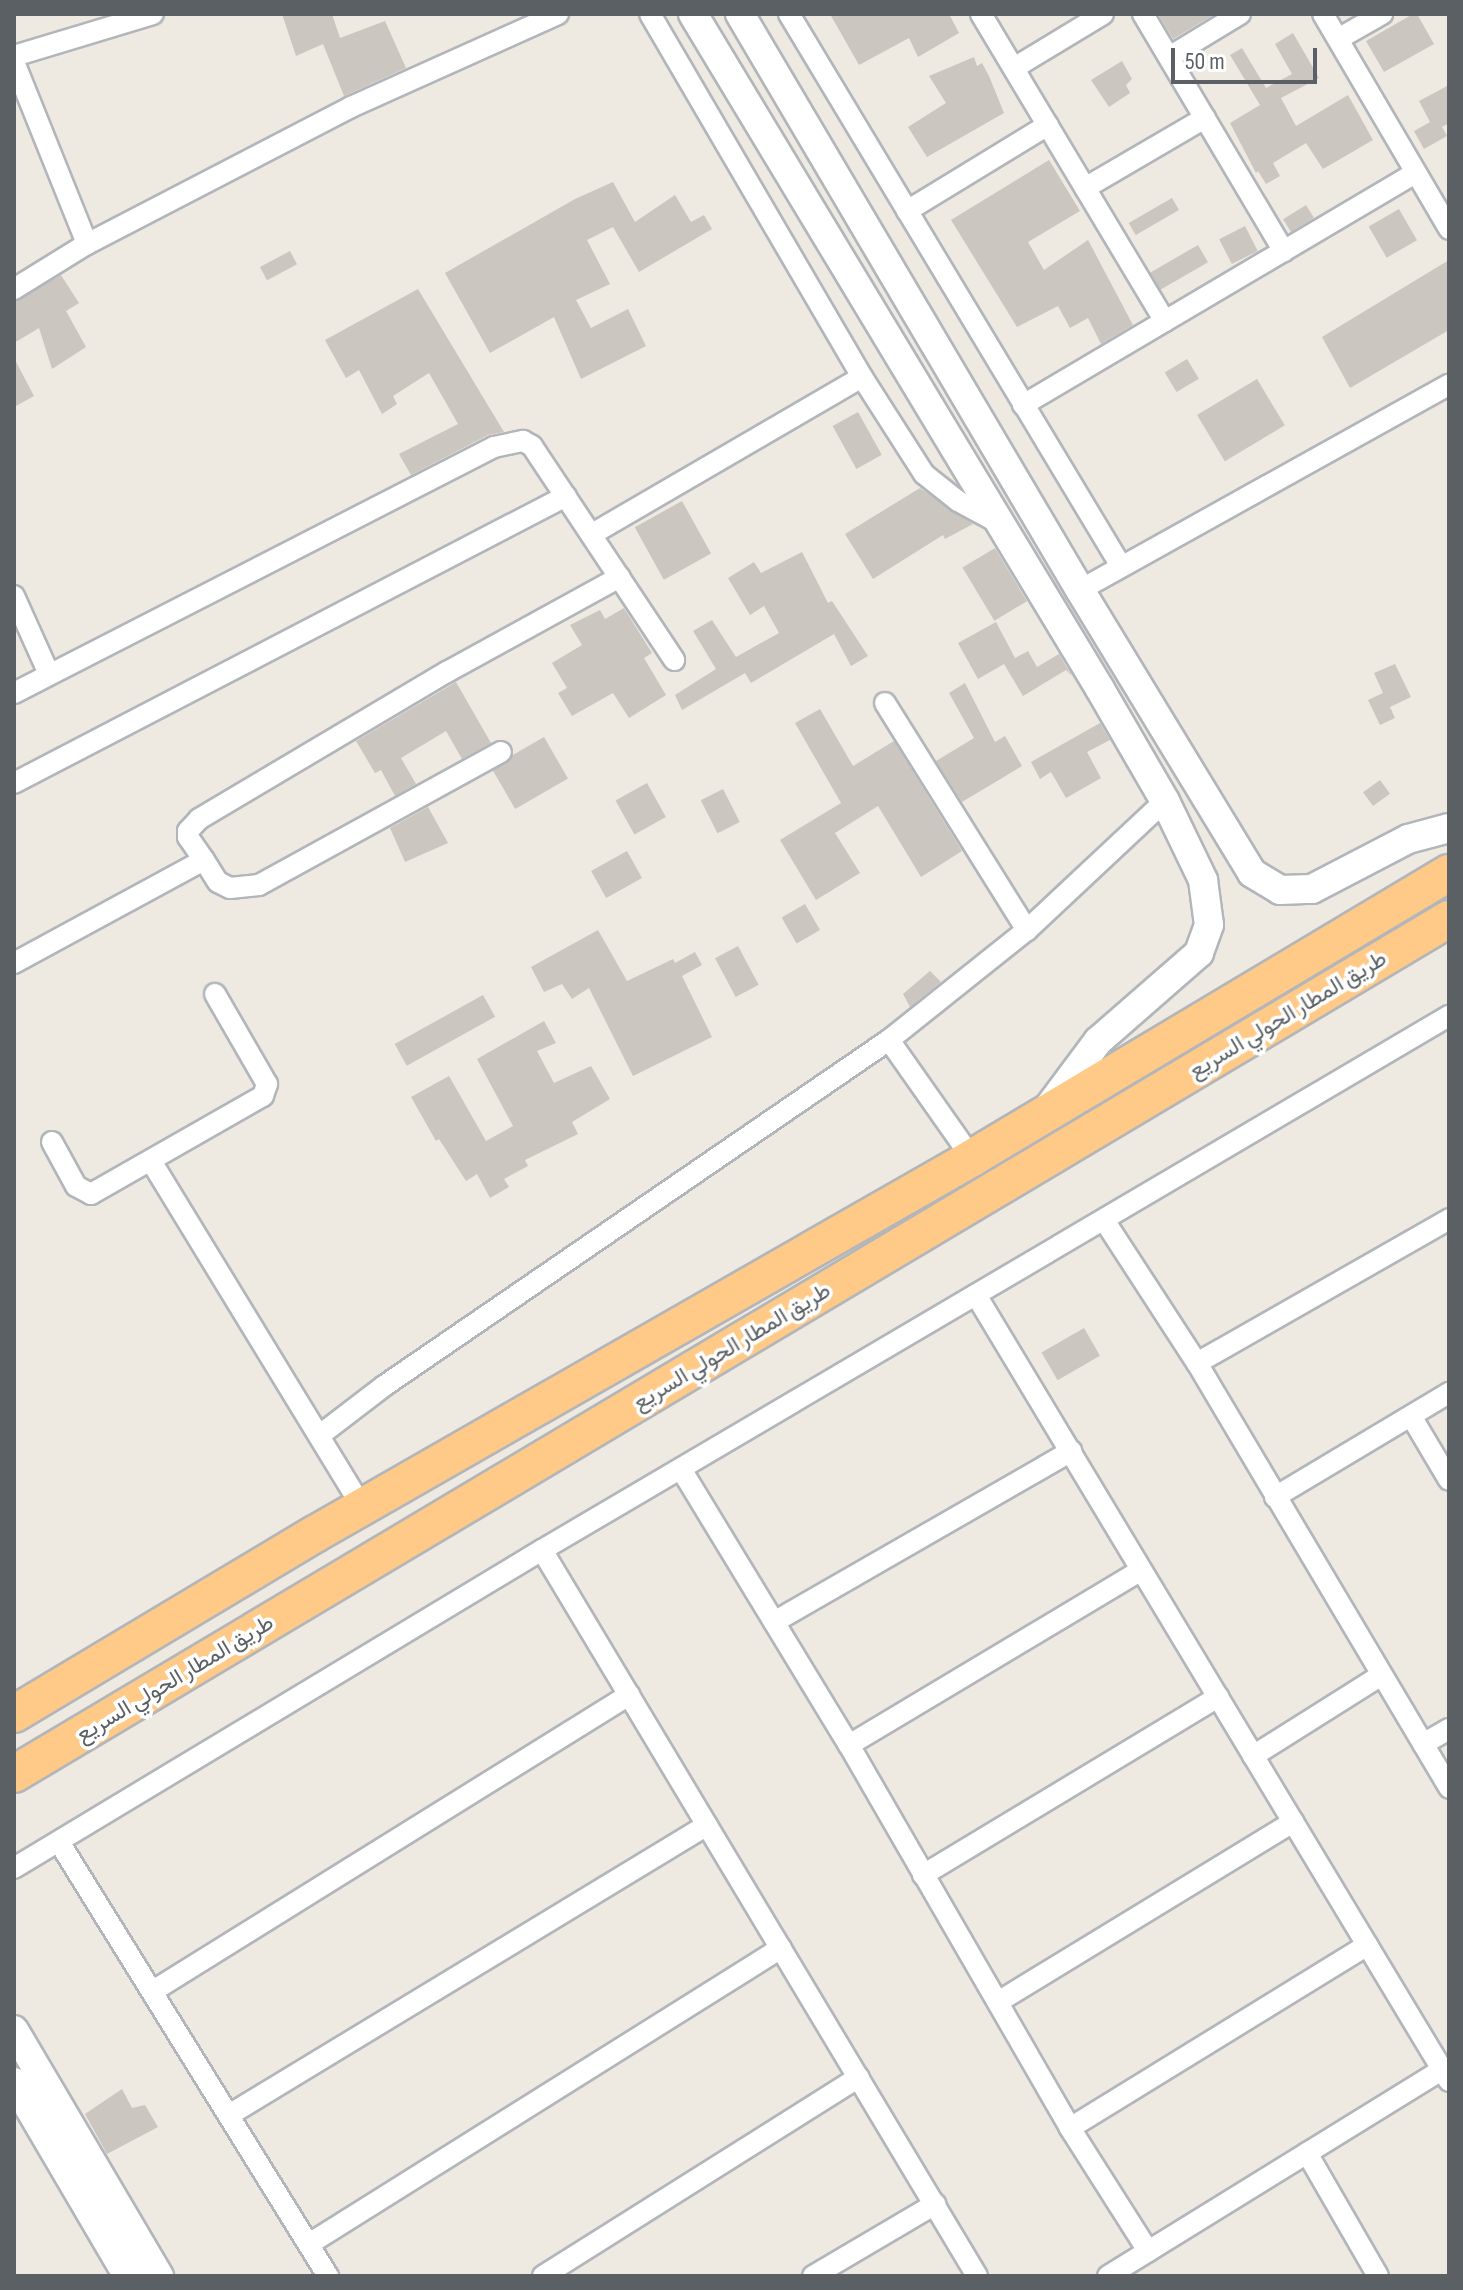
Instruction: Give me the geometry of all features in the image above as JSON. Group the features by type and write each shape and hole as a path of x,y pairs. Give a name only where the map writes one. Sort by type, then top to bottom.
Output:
{"highway":[{"name":"طريق المطار الحولي السريع","path":"14,1714 315,1534 972,1158 1449,873"},
{"name":"طريق المطار الحولي السريع","path":"14,1774 1449,919"},
{"path":"315,1534 322,1561 343,1579"},
{"path":"230,1585 251,1603 257,1631"}],"street":[{"path":"14,56 153,14"},
{"path":"14,289 87,244 351,107 558,14"},
{"path":"650,14 862,377 924,474 958,501 997,522"},
{"path":"693,14 1165,801 1203,880 1209,925 1206,939 1190,964 1098,1041 1060,1095 1028,1123"},
{"path":"740,14 1080,590 1246,864 1260,880 1280,890 1312,889 1408,839 1449,828"},
{"path":"789,14 1121,566"},
{"path":"981,14 1165,321"},
{"path":"1014,68 1103,14"},
{"path":"1143,14 1284,251"},
{"path":"1169,57 1240,14"},
{"path":"1323,14 1449,229"},
{"path":"1338,39 1382,14"},
{"path":"14,62 87,244"},
{"path":"1085,188 1205,118"},
{"path":"907,211 1048,125"},
{"path":"1023,405 1416,173"},
{"path":"859,293 869,295 884,289 891,270"},
{"path":"901,362 902,351 909,341 931,337"},
{"path":"592,534 862,377"},
{"path":"1080,590 1449,385"},
{"path":"14,693 494,447 523,441 532,446 674,660"},
{"path":"14,783 566,496"},
{"path":"501,752 259,885 230,888 218,882 188,837 188,831 199,819 447,672 620,577"},
{"path":"14,597 49,674"},
{"path":"885,703 1027,930"},
{"path":"320,1435 384,1386 889,1040 1027,930 1165,801"},
{"path":"14,963 204,860"},
{"path":"52,1142 76,1186 86,1194 97,1192 267,1091 267,1084 215,994"},
{"path":"14,1868 542,1550 1449,1016"},
{"path":"889,1040 972,1158"},
{"path":"151,1161 362,1507"},
{"path":"1197,1363 1449,1219"},
{"path":"1104,1220 1197,1363 1449,1788"},
{"path":"976,1295 1446,2075 1307,2153 1108,2276"},
{"path":"1275,1497 1449,1393"},
{"path":"1411,1416 1449,1480"},
{"path":"774,1622 1071,1451"},
{"path":"681,1469 849,1745 1070,2128 1148,2251"},
{"path":"542,1550 977,2276"},
{"path":"849,1745 1141,1570"},
{"path":"1253,1756 1380,1676"},
{"path":"153,1991 629,1695"},
{"path":"923,1875 1218,1697"},
{"path":"1423,1744 1449,1729"},
{"path":"998,2002 1293,1822"},
{"path":"229,2115 707,1825"},
{"path":"59,1842 328,2276"},
{"path":"1070,2128 1367,1945"},
{"path":"309,2244 781,1948"},
{"path":"14,2030 159,2276"},
{"path":"543,2276 859,2077"},
{"path":"14,2082 128,2276"},
{"path":"1307,2153 1378,2276"},
{"path":"813,2276 935,2204"}],"building":[{"path":"282,14 332,14 340,38 385,21 406,68 344,96 323,44 296,56"},
{"path":"830,14 949,14 959,33 918,57 909,38 859,65"},
{"path":"1158,14 1215,14 1173,39"},
{"path":"1417,14 1434,44 1384,72 1366,41"},
{"path":"1293,33 1319,78 1281,98 1296,126 1348,95 1373,140 1323,169 1306,143 1273,163 1280,176 1266,184 1258,171 1256,173 1230,123 1260,105 1230,55 1242,48 1266,88 1292,74 1275,44"},
{"path":"974,57 977,66 982,63 989,76 1004,113 927,157 908,127 946,103 929,76"},
{"path":"1122,61 1132,79 1126,85 1130,93 1109,107 1091,80"},
{"path":"1449,85 1449,123 1442,127 1447,136 1424,149 1414,131 1430,122 1419,101"},
{"path":"1049,160 1080,211 1028,242 1044,270 1088,240 1133,325 1101,344 1088,318 1070,328 1058,306 1017,327 951,220"},
{"path":"613,182 635,222 675,195 691,222 704,215 712,229 639,272 613,227 587,240 610,284 576,300 591,328 628,309 646,346 581,379 554,317 490,353 445,273 575,199"},
{"path":"1172,198 1179,210 1136,235 1129,223"},
{"path":"1306,205 1314,218 1291,232 1283,219"},
{"path":"1399,209 1417,240 1387,258 1369,226"},
{"path":"1245,226 1258,251 1232,264 1219,239"},
{"path":"1198,245 1208,262 1160,290 1150,272"},
{"path":"290,251 297,264 267,280 260,267"},
{"path":"1449,260 1449,330 1350,388 1322,337"},
{"path":"61,275 79,303 66,311 86,347 52,369 39,328 14,343 14,302"},
{"path":"418,289 504,432 488,435 411,475 399,454 458,424 429,373 393,396 397,404 382,414 359,370 346,378 325,340"},
{"path":"14,358 34,396 14,407"},
{"path":"1187,359 1199,379 1177,392 1165,372"},
{"path":"1257,379 1285,425 1225,461 1197,415"},
{"path":"858,412 882,455 856,469 833,426"},
{"path":"920,488 973,524 945,539 943,535 873,579 845,534"},
{"path":"682,501 711,553 664,580 635,527"},
{"path":"995,548 1027,601 994,621 962,568"},
{"path":"802,552 828,603 832,601 868,656 851,666 834,634 751,683 745,673 682,710 675,695 716,669 693,631 712,620 736,657 779,633 764,606 750,615 728,578 754,562 761,573"},
{"path":"624,608 652,653 644,658 666,695 629,718 613,693 572,716 558,693 567,688 552,663 582,645 570,625 600,610 605,619"},
{"path":"996,622 1015,658 1028,651 1037,667 1059,654 1072,676 1066,670 1023,696 1004,664 978,679 958,643"},
{"path":"1395,664 1411,697 1390,707 1395,718 1380,725 1368,700 1383,693 1374,673"},
{"path":"456,682 491,743 462,759 446,731 401,758 416,784 395,796 381,770 375,773 356,741"},
{"path":"965,683 995,742 1005,736 1022,766 962,802 936,761 974,738 949,693"},
{"path":"820,709 853,766 894,741 962,851 921,877 878,806 835,833 860,873 816,900 780,840 841,803 795,723"},
{"path":"1100,723 1110,740 1087,752 1101,778 1066,798 1051,772 1040,779 1031,762"},
{"path":"544,737 568,779 515,809 491,768"},
{"path":"1380,780 1390,794 1373,806 1363,792"},
{"path":"647,783 666,817 634,835 616,800"},
{"path":"723,789 740,822 718,833 701,800"},
{"path":"428,807 448,843 405,862 390,828"},
{"path":"627,851 642,878 606,898 591,871"},
{"path":"805,904 820,930 797,943 782,918"},
{"path":"598,930 627,981 695,952 702,965 682,976 712,1037 633,1076 589,988 572,999 562,984 544,992 531,967"},
{"path":"738,946 759,985 736,997 715,958"},
{"path":"930,971 941,982 910,1007 903,994"},
{"path":"483,995 495,1017 407,1066 395,1044"},
{"path":"544,1021 556,1043 537,1051 554,1083 591,1066 610,1099 572,1122 578,1134 525,1160 528,1166 504,1179 509,1187 490,1198 477,1174 466,1181 439,1139 436,1141 411,1097 449,1076 486,1141 513,1126 477,1059"},
{"path":"1084,1328 1100,1356 1058,1380 1042,1352"},
{"path":"122,2089 132,2108 145,2105 158,2127 107,2154 85,2114"}]}
